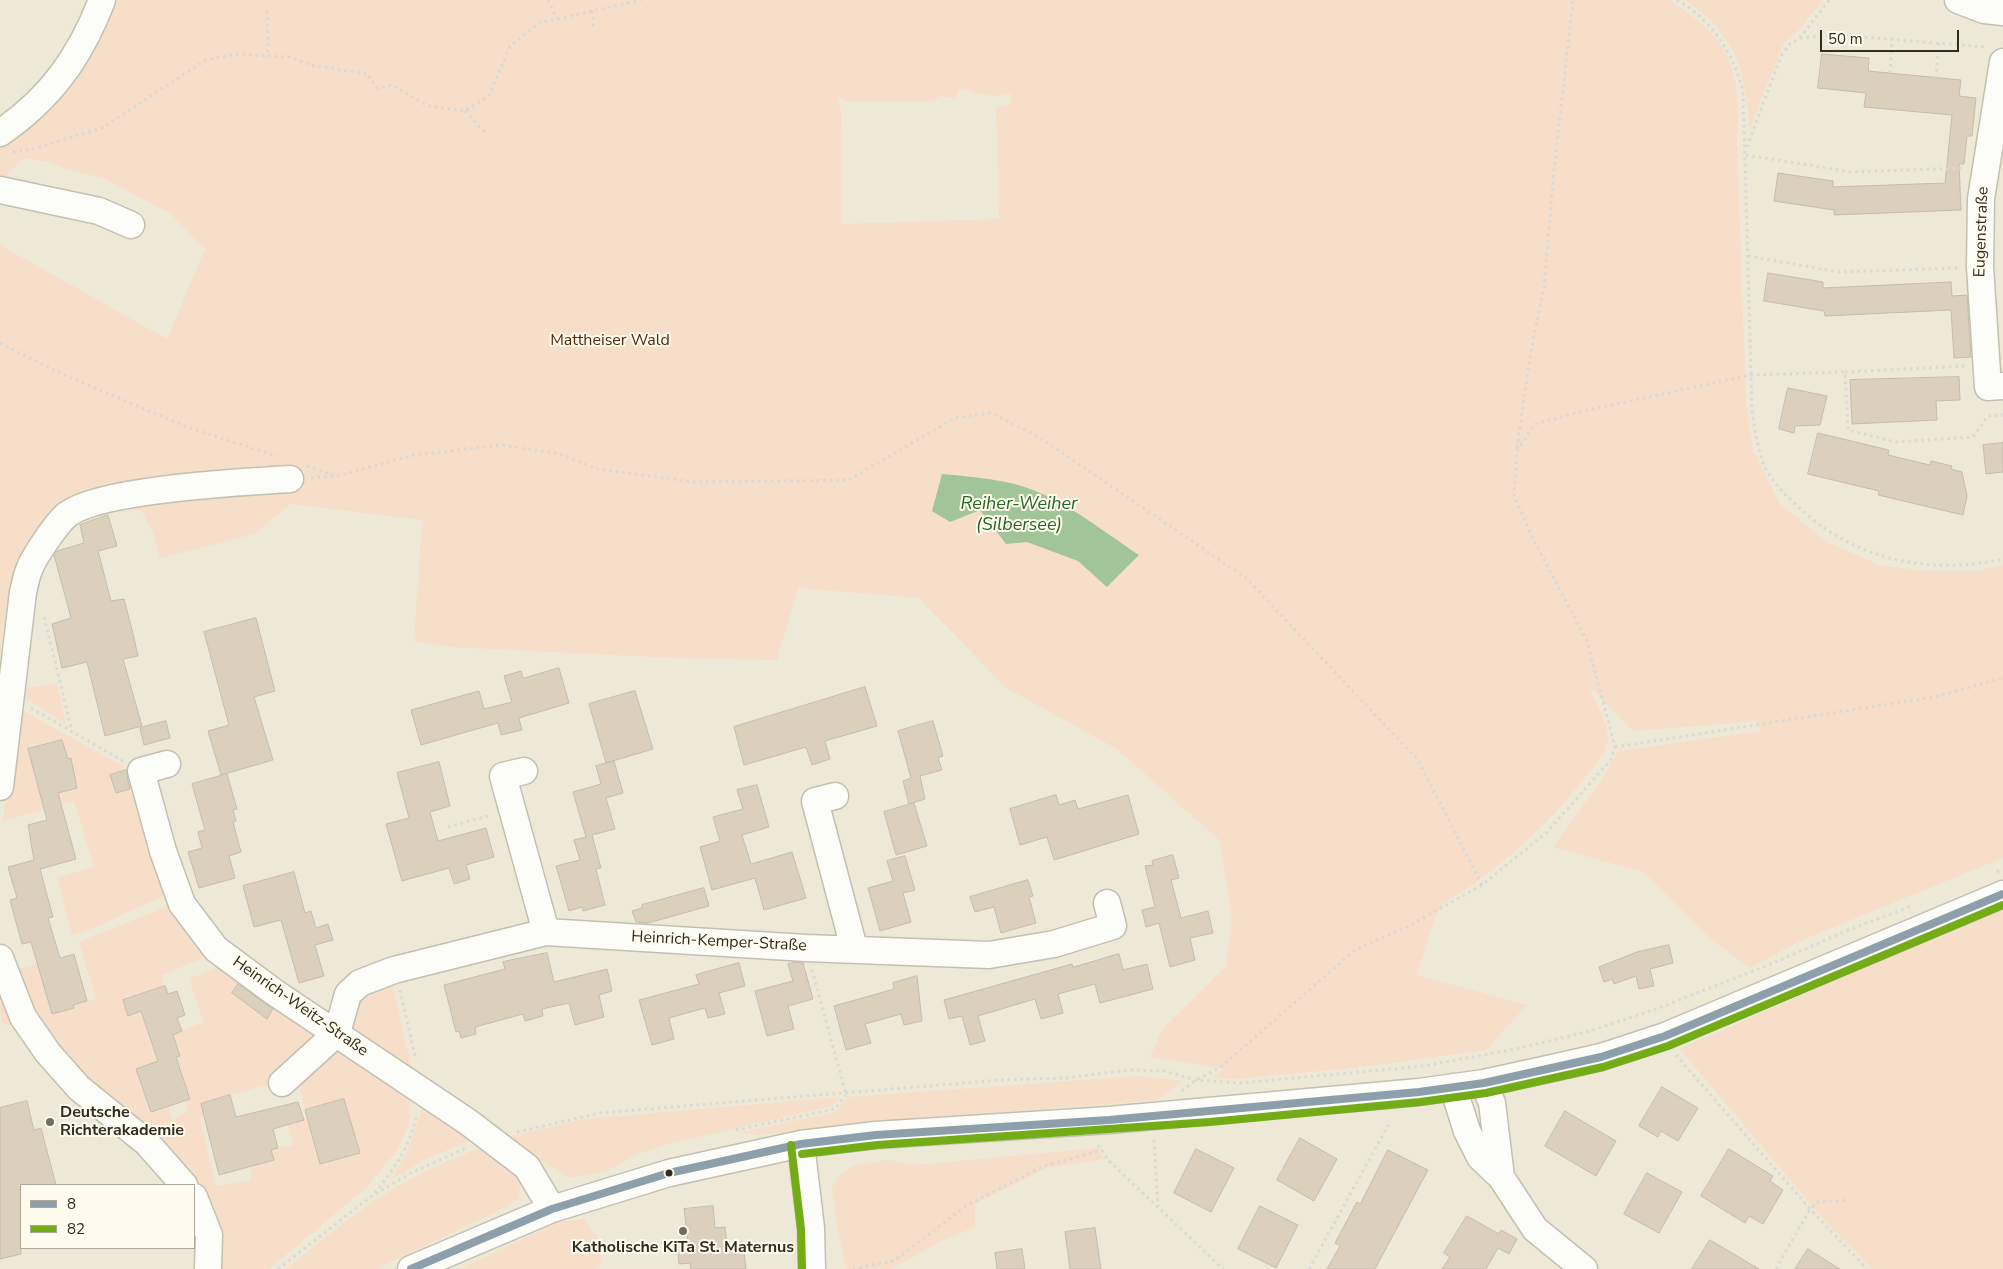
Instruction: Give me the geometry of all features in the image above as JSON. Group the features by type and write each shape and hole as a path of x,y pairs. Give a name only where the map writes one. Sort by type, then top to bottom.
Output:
{"street":[{"path":"5,143 63,76 102,0"},
{"path":"1958,0 1984,10 2003,12"},
{"name":"Eugenstraße","path":"1998,55 1981,199 1980,267 1988,387 2003,386"},
{"path":"0,190 99,210 131,225"},
{"path":"0,787 18,625 26,578 28,570 46,542 68,514 90,504 113,498 232,483 290,467"},
{"name":"Heinrich-Weitz-Straße","path":"167,764 141,771 163,851 182,904 216,949 274,992 489,1138 527,1167 552,1209"},
{"path":"524,771 503,776 546,932"},
{"path":"835,796 816,801 854,948"},
{"path":"411,1269 552,1209 669,1173 801,1144 876,1135 1171,1114 1453,1087 1484,1083 1601,1057 1665,1036 1998,883"},
{"name":"Heinrich-Kemper-Straße","path":"337,1033 348,994 360,983 378,974 546,932 806,948 854,948 989,955 1054,944 1114,926 1107,903"},
{"path":"0,958 23,1017 48,1053 79,1088 147,1143 183,1184"},
{"path":"282,1083 337,1033"},
{"path":"1484,1083 1492,1103 1501,1177"},
{"path":"1453,1087 1467,1131 1480,1157 1501,1177 1536,1229 1584,1269"},
{"path":"801,1144 811,1228 812,1269"},
{"path":"195,1200 209,1235 208,1269"}],"path":[{"path":"548,0 557,19"},
{"path":"465,111 489,96 510,46 539,24 641,0"},
{"path":"1171,1114 1182,1091 1196,1080 1221,1067 1354,950 1407,927 1482,885 1546,833 1610,761 1615,747 1587,641 1532,537 1514,495 1517,451 1531,351 1544,287 1554,170 1573,0"},
{"path":"1677,0 1706,22 1724,44 1736,66 1743,90 1752,410 1757,444 1767,469 1786,496 1816,522 1849,544 1879,556 1922,564 1966,564 2003,559"},
{"path":"1746,150 1781,56 1790,44 1800,38 1829,0"},
{"path":"267,11 268,56"},
{"path":"592,11 594,30"},
{"path":"1800,38 1836,34 1939,42 1998,55"},
{"path":"1890,73 1892,38"},
{"path":"1936,78 1939,42"},
{"path":"5,143 36,148 102,128 206,60 235,54 290,57 310,65 367,74 377,88 392,85 428,106 465,111 487,134"},
{"path":"1746,155 1851,172 1986,167"},
{"path":"1748,256 1839,272 1980,267"},
{"path":"0,342 62,374 187,427 290,467 337,476 414,455 502,446 560,454 597,469 694,482 848,480 955,418 991,413 1039,437 1246,578 1418,760 1482,885"},
{"path":"1517,451 1535,424 1584,410 1750,375 1986,366"},
{"path":"1845,372 1848,430 1896,442 1973,437 1988,416 2003,415"},
{"path":"290,467 337,476"},
{"path":"55,661 72,732"},
{"path":"1615,747 1934,697 2003,678"},
{"path":"37,711 119,758"},
{"path":"448,827 512,809"},
{"path":"1998,883 2003,869"},
{"path":"278,1269 373,1195 413,1172 489,1138 600,1113 1001,1080 1066,1078 1129,1070 1164,1071 1196,1080 1240,1083 1424,1066 1516,1049 1590,1031 1690,998 1846,930 1920,903"},
{"path":"806,948 846,1094"},
{"path":"1665,1036 1680,1061 1810,1209 1867,1269"},
{"path":"736,1130 835,1108 846,1094"},
{"path":"1309,1269 1390,1122"},
{"path":"1154,1140 1158,1206"},
{"path":"1098,1145 1109,1161 1223,1269"},
{"path":"853,1269 894,1261 967,1205 1044,1166 1102,1150"},
{"path":"1776,1269 1810,1209 1818,1202 1848,1200"}],"green space":[{"name":"Mattheiser Wald","path":"98,0 1669,0 1690,14 1719,43 1728,59 1734,76 1738,117 1737,141 1746,402 1753,450 1780,504 1827,542 1879,565 1923,571 1977,571 2003,565 2003,858 1802,940 1749,968 1710,938 1644,872 1553,847 1602,779 1618,751 1760,731 1759,721 1634,731 1589,687 1604,718 1608,734 1605,752 1560,808 1514,852 1471,886 1443,903 1435,918 1417,975 1527,1005 1486,1050 1362,1067 1237,1079 1212,1078 1225,1069 1150,1057 1163,1028 1226,967 1232,919 1219,840 1117,749 1006,688 919,598 798,588 777,660 675,658 451,647 414,641 422,520 290,504 255,534 160,558 154,535 143,513 106,483 81,496 20,563 6,608 0,654 0,245 167,339 205,249 171,214 103,178 66,169 50,162 24,158 0,182 0,128 23,112","holes":["962,89 973,93 995,96 1012,93 1009,105 996,107 999,219 842,224 841,110 838,101 839,96 846,101 854,102 925,102 933,101 940,96 953,98 957,95 957,90"]},
{"path":"1685,0 1823,0 1800,29 1784,43 1749,130 1745,90 1735,56 1716,26"},
{"path":"57,684 66,724 16,692 16,689"},
{"path":"16,707 128,769 110,775 116,793 133,788 165,895 94,928 72,935 57,878 94,867 74,801 3,821"},
{"path":"169,906 208,956 162,975 165,986 123,1001 128,1016 141,1011 158,1061 151,1112 168,1106 173,1120 187,1111 184,1101 190,1098 176,1057 179,1056 173,1035 203,1022 189,979 221,966 241,981 232,994 266,1018 276,1006 323,1037 272,1083 214,1100 218,1114 200,1119 216,1186 251,1180 250,1166 271,1150 293,1145 287,1124 307,1118 320,1164 360,1153 344,1099 305,1110 298,1079 330,1046 410,1098 409,1126 395,1153 366,1188 269,1269 221,1269 219,1223 194,1179 162,1140 117,1113 41,1034 8,972 38,964 74,1008 73,1005 96,999 79,942"},
{"path":"2003,906 2003,1269 1872,1269 1818,1213 1680,1049"},
{"path":"391,979 414,1077 358,1041 350,1025 361,990"},
{"path":"0,980 14,1025 3,1024 1,1020"},
{"path":"1139,1076 1183,1081 1157,1100 903,1120 759,1135 739,1133 836,1112 848,1097"},
{"path":"840,1097 832,1106 669,1144 637,1154 607,1171 577,1177 567,1177 504,1138 585,1119"},
{"path":"423,1105 473,1139 423,1161 392,1179 410,1146"},
{"path":"482,1147 520,1177 519,1198 508,1206 376,1269 286,1269 341,1225 383,1195 419,1175"},
{"path":"1097,1148 1104,1159 1047,1168 975,1204 975,1227 939,1242 891,1269 846,1269 835,1217 832,1188 841,1174 853,1166 887,1160 917,1165"},
{"path":"584,1219 601,1243 602,1264 592,1269 460,1269 558,1222"}],"water":[{"name":"Reiher-Weiher (Silbersee)","path":"942,474 1000,481 1033,490 1060,503 1139,555 1107,587 1078,561 1027,542 1006,544 980,510 950,522 932,511"}],"building":[{"path":"1822,54 1869,58 1868,71 1961,80 1959,96 1976,98 1972,136 1967,136 1964,164 1959,164 1961,210 1834,215 1834,210 1774,201 1778,173 1833,181 1833,187 1945,183 1952,115 1864,107 1866,93 1818,88"},
{"path":"1768,273 1823,282 1823,288 1951,282 1952,296 1967,295 1971,357 1954,358 1951,310 1825,316 1824,311 1764,301"},
{"path":"1959,377 1960,400 1936,401 1937,420 1852,424 1850,380"},
{"path":"1788,388 1827,396 1820,425 1795,426 1794,433 1779,429"},
{"path":"1818,433 1889,450 1888,455 1930,465 1931,461 1952,466 1951,469 1962,472 1967,496 1963,515 1878,495 1879,491 1808,474"},
{"path":"2003,443 2003,472 1986,474 1983,445"},
{"path":"108,515 117,546 98,551 111,601 124,599 133,634 138,656 123,659 142,726 105,736 87,662 62,668 52,624 71,618 54,555 57,551 84,543 80,525"},
{"path":"256,618 275,691 254,697 273,760 221,775 208,731 229,725 204,632"},
{"path":"559,668 569,703 519,718 522,730 501,735 498,723 421,745 411,710 479,691 484,709 512,702 504,676 521,671 523,678"},
{"path":"865,687 877,726 825,741 830,759 812,765 806,747 744,765 734,727"},
{"path":"635,691 653,749 606,763 589,704"},
{"path":"166,721 170,738 144,745 140,728"},
{"path":"933,721 943,756 938,758 942,770 920,776 925,799 909,804 903,781 911,778 898,731"},
{"path":"62,740 68,759 71,758 77,788 58,793 76,859 40,869 53,917 48,918 60,958 74,954 87,1001 73,1005 74,1008 52,1014 31,942 22,944 10,900 17,898 8,867 34,860 28,825 47,820 28,749"},
{"path":"614,761 623,793 606,798 615,829 592,835 601,868 596,869 605,905 583,911 582,907 569,911 556,866 580,860 574,840 586,837 573,792 601,784 596,766"},
{"path":"439,762 450,806 430,812 438,841 486,828 494,857 466,865 470,879 454,884 449,868 402,881 386,824 409,818 397,773"},
{"path":"126,770 130,789 116,793 110,775"},
{"path":"227,774 237,809 233,810 236,821 233,822 241,852 229,856 235,878 199,888 188,852 202,848 198,832 205,830 192,784"},
{"path":"757,785 769,827 742,835 751,864 792,852 806,898 764,910 755,878 712,890 700,847 720,841 713,817 743,809 737,790"},
{"path":"1056,795 1059,805 1075,800 1078,809 1128,795 1139,834 1054,860 1047,837 1020,845 1010,809"},
{"path":"914,803 927,846 896,855 884,812"},
{"path":"1173,855 1179,878 1171,880 1181,918 1208,911 1213,933 1190,938 1195,960 1170,967 1159,923 1146,927 1142,910 1155,907 1145,866 1153,865 1152,861"},
{"path":"905,856 915,890 903,893 911,922 880,931 868,888 893,881 887,861"},
{"path":"294,872 305,913 311,911 316,928 328,924 333,940 315,945 324,976 299,983 281,920 254,927 243,886"},
{"path":"1028,880 1033,896 1029,897 1036,923 1001,933 994,907 975,912 970,897"},
{"path":"704,888 709,906 648,923 636,922 632,911 642,908 642,905"},
{"path":"1669,945 1673,963 1650,969 1654,986 1639,989 1636,976 1614,984 1612,979 1604,982 1599,967 1637,952"},
{"path":"547,953 554,982 607,969 612,991 599,995 604,1017 575,1025 569,1003 542,1009 543,1016 525,1021 523,1014 475,1027 476,1034 461,1038 459,1031 456,1032 444,985 505,969 503,962"},
{"path":"1119,954 1123,970 1147,964 1153,989 1100,1003 1095,984 1058,994 1063,1013 1041,1019 1035,999 978,1016 985,1041 970,1045 962,1016 949,1019 944,1000 1072,964 1073,967"},
{"path":"739,963 745,986 719,993 725,1014 708,1018 705,1008 669,1018 674,1039 652,1045 639,1000 699,984 696,975"},
{"path":"803,963 813,999 788,1006 794,1029 767,1036 755,991 793,981 788,964"},
{"path":"917,976 922,1021 904,1025 901,1014 865,1024 871,1043 846,1050 834,1006 894,989 893,983"},
{"path":"238,984 273,1009 267,1019 232,993"},
{"path":"165,986 168,994 177,991 185,1015 177,1018 182,1031 173,1035 180,1056 176,1057 190,1099 151,1112 136,1069 158,1061 141,1011 128,1016 123,1000"},
{"path":"1662,1087 1698,1108 1678,1141 1661,1131 1658,1137 1639,1126"},
{"path":"230,1095 236,1117 298,1102 304,1120 273,1129 278,1148 271,1150 274,1160 219,1175 201,1104"},
{"path":"344,1099 360,1153 320,1164 305,1110"},
{"path":"27,1101 34,1130 41,1128 56,1184 20,1184 21,1254 0,1259 0,1108"},
{"path":"1565,1111 1616,1141 1596,1176 1545,1146"},
{"path":"1300,1138 1337,1159 1314,1201 1277,1180"},
{"path":"1196,1149 1234,1168 1211,1212 1174,1193"},
{"path":"1729,1149 1773,1176 1770,1181 1783,1190 1763,1224 1749,1216 1745,1223 1701,1196"},
{"path":"1388,1150 1428,1170 1375,1269 1327,1269 1340,1246 1335,1243 1357,1202 1360,1204"},
{"path":"1647,1173 1682,1192 1659,1233 1624,1214"},
{"path":"713,1206 715,1228 725,1227 727,1244 743,1242 746,1269 691,1269 690,1263 679,1264 677,1242 688,1241 684,1209"},
{"path":"1260,1206 1298,1225 1276,1268 1238,1249"},
{"path":"1467,1216 1499,1234 1501,1230 1517,1239 1509,1254 1498,1248 1486,1269 1442,1269 1450,1257 1444,1253"},
{"path":"1095,1228 1101,1269 1070,1269 1065,1232"},
{"path":"1710,1240 1759,1269 1692,1269"},
{"path":"1022,1249 1025,1269 997,1269 995,1253"},
{"path":"1808,1249 1840,1269 1795,1269"}],"transit line":[{"name":"8","path":"411,1269 552,1209 669,1173 801,1144 876,1135 1109,1120 1419,1092 1484,1083 1601,1057 1665,1036 2003,894"},
{"name":"82","path":"802,1154 877,1145 1210,1122 1420,1102 1486,1093 1603,1067 1668,1046 2003,905"},
{"name":"82","path":"791,1145 801,1229 802,1269"}],"place":[{"name":"Deutsche Richterakademie","path":"50,1122"},
{"name":"Katholische KiTa St. Maternus","path":"683,1231"}]}
